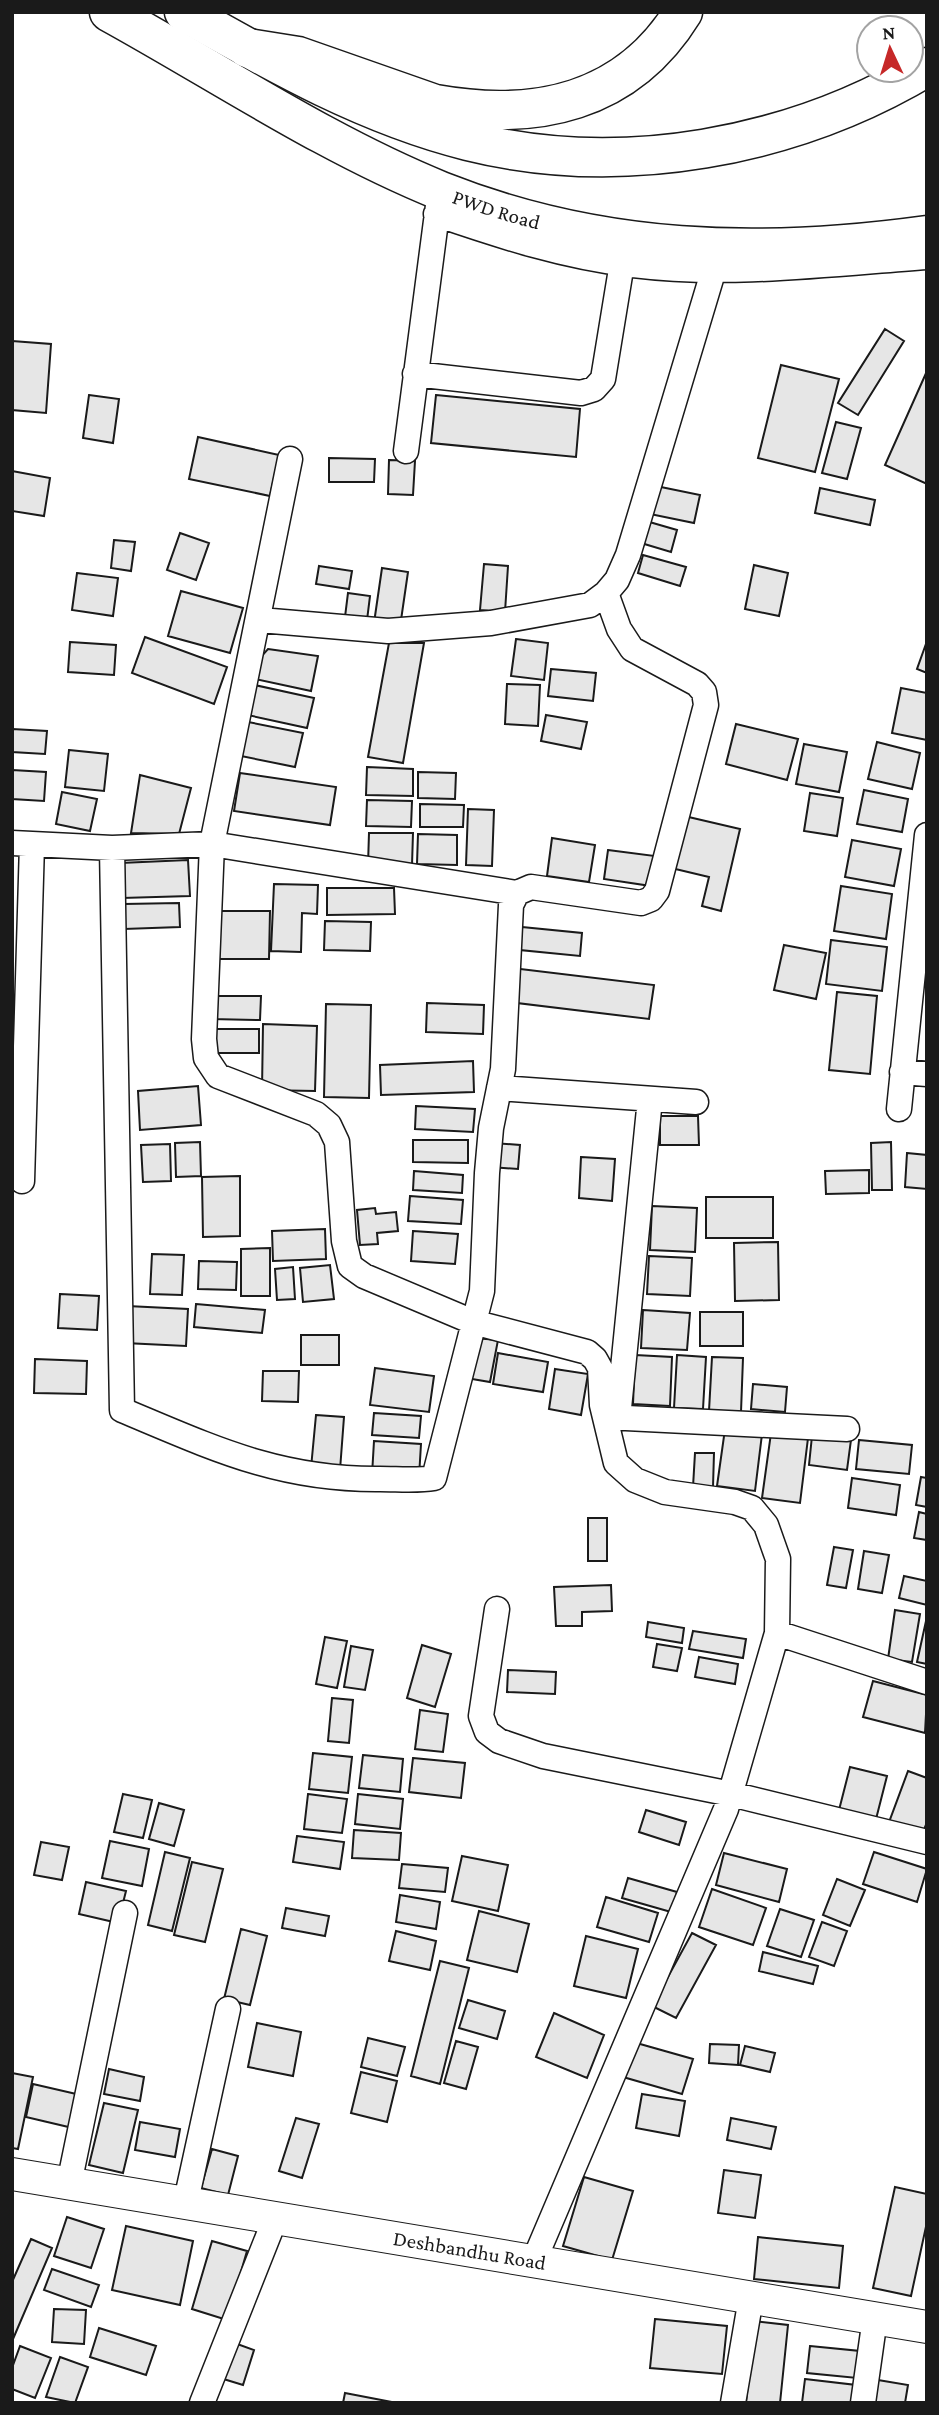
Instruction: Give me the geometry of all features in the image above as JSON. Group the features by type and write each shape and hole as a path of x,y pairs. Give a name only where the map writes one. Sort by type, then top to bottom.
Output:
{"main road":[{"name":"PWD Road","path":"109,12 438,202 717,259 808,246 927,235"},
{"path":"184,12 347,99 466,141 523,152 588,156 655,154 715,148 781,132 837,112 927,68"},
{"path":"247,48 298,56 436,104 459,108 516,110 565,103 610,86 656,51 683,12"}],"street":[{"path":"406,451 438,202 523,243 622,263 717,259 927,257"},
{"path":"260,620 388,631 438,629 491,623 590,605 606,593 617,580 628,555 717,259"},
{"path":"415,374 581,393 594,388 603,379 622,263"},
{"path":"289,459 260,620 212,844 204,1039 206,1058 218,1076 235,1085 316,1114 329,1125 337,1142 344,1241 350,1266 364,1276 473,1322 587,1352 600,1368 612,1418 616,1463 635,1480 665,1492 735,1502 752,1508 766,1525 778,1559 777,1633 731,1794 533,2263"},
{"path":"22,1181 22,844 113,848 212,844 517,893 531,887 641,903 652,899 657,891 706,705 704,692 697,684 632,649 619,629 606,593"},
{"path":"899,1110 915,1073 927,835"},
{"path":"113,848 122,1410 265,1466 303,1475 350,1479 434,1478 482,1291 488,1162 503,1069 511,905 517,893"},
{"path":"499,1088 696,1102"},
{"path":"612,1418 650,1099"},
{"path":"612,1418 847,1429"},
{"path":"497,1609 481,1716 487,1732 499,1741 543,1756 731,1794 927,1842"},
{"path":"777,1633 927,1682"},
{"path":"69,2184 125,1913"},
{"path":"186,2201 228,2009"},
{"name":"Deshbandhu Road","path":"12,2174 927,2327"},
{"path":"202,2403 275,2219"},
{"path":"733,2403 751,2298"},
{"path":"863,2403 875,2318"}],"building":[{"path":"885,329 904,341 858,415 838,403"},
{"path":"12,341 51,344 46,413 12,410"},
{"path":"781,365 839,379 815,472 758,458"},
{"path":"927,371 927,484 885,465"},
{"path":"89,395 119,399 113,443 83,438"},
{"path":"436,395 580,409 576,457 431,443"},
{"path":"836,422 861,428 847,479 822,473"},
{"path":"198,437 279,455 270,496 189,479"},
{"path":"329,458 375,459 374,482 329,482"},
{"path":"389,460 415,461 413,495 388,494"},
{"path":"12,471 50,478 44,516 12,511"},
{"path":"656,486 700,495 694,523 650,514"},
{"path":"820,488 875,500 870,525 815,513"},
{"path":"646,521 677,530 671,552 641,543"},
{"path":"180,533 209,543 196,580 167,570"},
{"path":"114,540 135,542 131,571 111,568"},
{"path":"643,555 686,567 680,586 638,573"},
{"path":"484,564 508,566 505,612 480,610"},
{"path":"754,565 788,573 779,616 745,609"},
{"path":"319,566 352,571 349,589 316,584"},
{"path":"382,568 408,572 400,627 374,623"},
{"path":"77,573 118,578 113,616 72,610"},
{"path":"181,591 243,608 230,653 168,636"},
{"path":"348,593 370,596 366,628 344,625"},
{"path":"145,637 227,667 214,704 132,673"},
{"path":"516,639 548,643 544,680 511,676"},
{"path":"927,641 927,673 917,669"},
{"path":"70,642 116,645 114,675 68,672"},
{"path":"389,643 424,643 403,763 368,757"},
{"path":"268,649 318,656 311,691 250,678 258,660"},
{"path":"551,669 596,673 593,701 548,696"},
{"path":"250,684 314,698 307,728 243,714"},
{"path":"507,684 540,685 538,726 505,724"},
{"path":"901,688 927,693 927,740 892,733"},
{"path":"546,715 587,722 581,749 541,741"},
{"path":"243,721 303,733 295,767 236,755"},
{"path":"736,724 798,739 787,780 726,764"},
{"path":"12,729 47,731 45,754 12,752"},
{"path":"877,742 920,753 912,789 868,779"},
{"path":"804,744 847,752 839,792 796,784"},
{"path":"69,750 108,754 104,791 65,787"},
{"path":"367,767 413,769 413,796 366,795"},
{"path":"12,770 46,772 44,801 12,799"},
{"path":"418,772 456,773 455,799 418,798"},
{"path":"240,773 336,787 330,825 234,811"},
{"path":"140,775 191,788 179,834 131,833"},
{"path":"864,790 908,799 902,832 857,824"},
{"path":"62,792 97,799 90,831 56,824"},
{"path":"810,793 843,798 837,836 804,831"},
{"path":"367,800 412,801 411,827 366,826"},
{"path":"420,804 464,805 463,827 420,827"},
{"path":"468,809 494,810 492,866 466,865"},
{"path":"680,815 740,829 721,911 702,906 709,877 667,867"},
{"path":"369,833 413,833 412,865 368,865"},
{"path":"418,834 457,835 457,865 417,864"},
{"path":"552,838 595,845 589,882 547,876"},
{"path":"852,840 901,849 894,886 845,877"},
{"path":"608,850 655,856 651,886 604,879"},
{"path":"188,860 190,896 122,898 120,863"},
{"path":"274,884 318,885 317,914 302,913 301,952 271,951"},
{"path":"841,886 892,894 886,939 834,931"},
{"path":"327,888 394,888 395,914 327,915"},
{"path":"179,903 180,927 124,929 124,904"},
{"path":"212,911 270,911 269,959 211,959"},
{"path":"325,921 371,922 370,951 324,950"},
{"path":"522,927 582,933 580,956 520,950"},
{"path":"831,940 887,947 882,991 826,984"},
{"path":"784,945 826,953 816,999 774,990"},
{"path":"512,968 654,985 649,1019 509,1002"},
{"path":"837,992 877,996 870,1074 829,1070"},
{"path":"211,996 261,996 260,1020 211,1019"},
{"path":"427,1003 484,1005 483,1034 426,1032"},
{"path":"326,1004 371,1005 369,1098 324,1097"},
{"path":"263,1024 317,1026 315,1091 262,1090"},
{"path":"210,1029 259,1029 259,1053 210,1053"},
{"path":"473,1061 474,1092 381,1095 380,1065"},
{"path":"198,1086 201,1125 140,1130 138,1091"},
{"path":"416,1106 475,1109 473,1132 415,1129"},
{"path":"660,1116 698,1116 699,1145 660,1145"},
{"path":"413,1140 468,1140 468,1163 413,1162"},
{"path":"200,1142 201,1176 176,1177 175,1143"},
{"path":"891,1142 892,1190 872,1190 871,1143"},
{"path":"493,1143 520,1145 518,1169 491,1167"},
{"path":"170,1144 171,1181 143,1182 141,1145"},
{"path":"907,1153 927,1155 927,1189 905,1187"},
{"path":"581,1157 615,1159 612,1201 579,1198"},
{"path":"869,1170 869,1193 826,1194 825,1171"},
{"path":"414,1171 463,1175 462,1193 413,1190"},
{"path":"240,1176 240,1236 203,1237 202,1177"},
{"path":"410,1196 463,1200 461,1224 408,1221"},
{"path":"706,1197 773,1197 773,1238 706,1238"},
{"path":"652,1206 697,1208 695,1252 650,1250"},
{"path":"375,1208 376,1214 396,1212 398,1231 377,1233 378,1244 360,1245 357,1210"},
{"path":"325,1229 326,1259 273,1261 272,1231"},
{"path":"413,1231 458,1234 455,1264 411,1261"},
{"path":"778,1242 779,1300 735,1301 734,1243"},
{"path":"270,1248 270,1296 241,1296 241,1249"},
{"path":"152,1254 184,1255 182,1295 150,1294"},
{"path":"649,1256 692,1258 690,1296 647,1294"},
{"path":"199,1261 237,1262 236,1290 198,1289"},
{"path":"330,1265 334,1299 303,1302 300,1268"},
{"path":"293,1267 295,1299 277,1300 275,1269"},
{"path":"60,1294 99,1296 97,1330 58,1328"},
{"path":"196,1304 265,1310 262,1333 194,1327"},
{"path":"127,1306 188,1309 186,1346 125,1343"},
{"path":"643,1310 690,1313 687,1350 641,1348"},
{"path":"700,1312 743,1312 743,1346 700,1346"},
{"path":"301,1335 339,1335 339,1365 301,1365"},
{"path":"474,1338 498,1340 490,1382 466,1378"},
{"path":"498,1353 548,1362 543,1392 493,1384"},
{"path":"635,1355 672,1357 670,1406 633,1404"},
{"path":"677,1355 706,1357 703,1409 674,1408"},
{"path":"712,1357 743,1358 741,1412 709,1411"},
{"path":"35,1359 87,1361 86,1394 34,1393"},
{"path":"375,1368 434,1376 429,1412 370,1405"},
{"path":"555,1369 588,1374 581,1415 549,1409"},
{"path":"263,1371 299,1371 298,1402 262,1401"},
{"path":"753,1384 787,1387 785,1412 751,1409"},
{"path":"374,1413 421,1416 419,1438 372,1435"},
{"path":"316,1415 344,1417 340,1470 311,1468"},
{"path":"725,1429 762,1434 755,1491 717,1486"},
{"path":"771,1433 808,1438 800,1503 762,1498"},
{"path":"812,1436 851,1440 847,1470 809,1465"},
{"path":"859,1440 912,1445 909,1474 856,1469"},
{"path":"374,1441 421,1444 419,1477 372,1475"},
{"path":"695,1453 714,1453 713,1487 693,1487"},
{"path":"921,1477 927,1478 927,1507 916,1505"},
{"path":"852,1478 900,1485 896,1515 848,1508"},
{"path":"919,1512 927,1514 927,1540 914,1538"},
{"path":"588,1518 607,1518 607,1561 588,1561"},
{"path":"834,1547 853,1550 846,1588 827,1585"},
{"path":"864,1551 889,1555 882,1593 858,1589"},
{"path":"904,1576 927,1581 927,1605 899,1598"},
{"path":"611,1585 612,1611 582,1612 582,1626 556,1626 554,1587"},
{"path":"895,1610 920,1614 912,1662 888,1659"},
{"path":"927,1621 927,1664 917,1662"},
{"path":"648,1622 684,1628 682,1643 646,1637"},
{"path":"693,1631 746,1639 743,1658 689,1649"},
{"path":"325,1637 347,1641 337,1688 316,1684"},
{"path":"657,1644 682,1648 677,1671 653,1667"},
{"path":"422,1645 451,1654 435,1707 407,1698"},
{"path":"351,1646 373,1650 365,1690 344,1687"},
{"path":"699,1657 738,1664 735,1684 695,1677"},
{"path":"508,1670 556,1672 555,1694 507,1692"},
{"path":"873,1681 927,1695 925,1733 863,1717"},
{"path":"332,1698 353,1700 349,1743 328,1741"},
{"path":"420,1710 448,1714 443,1752 415,1749"},
{"path":"313,1753 352,1757 348,1793 309,1789"},
{"path":"363,1755 403,1759 400,1792 359,1788"},
{"path":"413,1758 465,1763 461,1798 409,1792"},
{"path":"850,1767 887,1776 875,1823 838,1814"},
{"path":"908,1771 927,1778 927,1822 921,1837 888,1825"},
{"path":"123,1794 152,1800 143,1838 114,1832"},
{"path":"308,1794 347,1799 342,1833 304,1829"},
{"path":"358,1794 403,1799 400,1829 355,1824"},
{"path":"159,1803 184,1810 174,1846 149,1839"},
{"path":"646,1810 686,1822 679,1845 639,1832"},
{"path":"354,1830 401,1833 399,1860 352,1858"},
{"path":"297,1836 344,1842 340,1869 293,1862"},
{"path":"110,1841 149,1849 142,1886 102,1878"},
{"path":"41,1842 69,1847 62,1880 34,1875"},
{"path":"165,1852 190,1858 172,1931 148,1925"},
{"path":"874,1852 927,1869 917,1902 863,1884"},
{"path":"724,1853 787,1869 779,1902 716,1885"},
{"path":"462,1856 508,1865 498,1911 452,1901"},
{"path":"192,1862 223,1869 205,1942 174,1935"},
{"path":"402,1864 448,1868 445,1892 399,1888"},
{"path":"628,1878 677,1892 671,1912 622,1898"},
{"path":"837,1879 865,1890 850,1926 823,1915"},
{"path":"86,1882 126,1891 118,1923 79,1914"},
{"path":"712,1889 766,1908 753,1945 699,1927"},
{"path":"400,1895 440,1902 436,1929 396,1922"},
{"path":"606,1897 658,1913 649,1942 597,1927"},
{"path":"286,1908 329,1916 325,1936 282,1928"},
{"path":"780,1909 814,1920 801,1957 767,1946"},
{"path":"479,1911 529,1924 517,1972 467,1960"},
{"path":"822,1922 847,1931 834,1966 809,1957"},
{"path":"241,1929 267,1936 250,2005 224,1999"},
{"path":"396,1931 436,1941 430,1970 389,1961"},
{"path":"692,1933 716,1945 676,2018 652,2006"},
{"path":"586,1936 638,1949 626,1998 574,1986"},
{"path":"763,1952 818,1966 813,1984 759,1971"},
{"path":"440,1961 469,1968 440,2084 411,2076"},
{"path":"468,2000 505,2011 497,2039 459,2028"},
{"path":"554,2013 604,2035 587,2078 536,2057"},
{"path":"257,2023 301,2032 293,2076 248,2067"},
{"path":"368,2038 405,2047 397,2076 361,2067"},
{"path":"456,2041 478,2047 466,2089 444,2083"},
{"path":"633,2042 693,2059 682,2094 623,2077"},
{"path":"710,2044 739,2045 738,2065 709,2063"},
{"path":"745,2046 775,2053 770,2072 740,2065"},
{"path":"109,2069 144,2077 140,2101 104,2094"},
{"path":"361,2072 397,2081 387,2122 351,2113"},
{"path":"12,2073 33,2077 18,2149 12,2148"},
{"path":"33,2084 85,2096 77,2129 26,2117"},
{"path":"642,2094 685,2101 679,2136 636,2128"},
{"path":"104,2103 138,2110 123,2173 89,2165"},
{"path":"296,2118 319,2124 302,2178 279,2171"},
{"path":"731,2118 776,2127 771,2149 727,2140"},
{"path":"140,2122 180,2129 175,2157 135,2150"},
{"path":"212,2149 238,2156 228,2195 201,2188"},
{"path":"724,2170 761,2175 755,2218 718,2213"},
{"path":"584,2177 633,2191 612,2260 563,2246"},
{"path":"895,2187 927,2194 927,2222 911,2296 873,2288"},
{"path":"67,2217 104,2229 91,2268 54,2256"},
{"path":"126,2226 193,2241 180,2305 112,2290"},
{"path":"758,2237 843,2246 839,2288 754,2279"},
{"path":"31,2239 52,2248 13,2339 12,2282"},
{"path":"212,2241 247,2251 227,2320 192,2309"},
{"path":"52,2269 99,2285 91,2307 44,2290"},
{"path":"54,2309 86,2310 84,2344 52,2342"},
{"path":"655,2319 727,2326 722,2374 650,2368"},
{"path":"754,2321 788,2325 780,2403 746,2403"},
{"path":"99,2328 156,2346 146,2375 90,2357"},
{"path":"229,2341 254,2350 243,2385 217,2377"},
{"path":"20,2346 51,2358 35,2398 12,2389 12,2368"},
{"path":"810,2346 860,2351 857,2378 807,2373"},
{"path":"60,2357 88,2367 75,2403 46,2397"},
{"path":"805,2379 856,2385 854,2403 802,2403"},
{"path":"878,2380 908,2385 905,2403 874,2403"},
{"path":"345,2393 397,2403 343,2403"}]}
